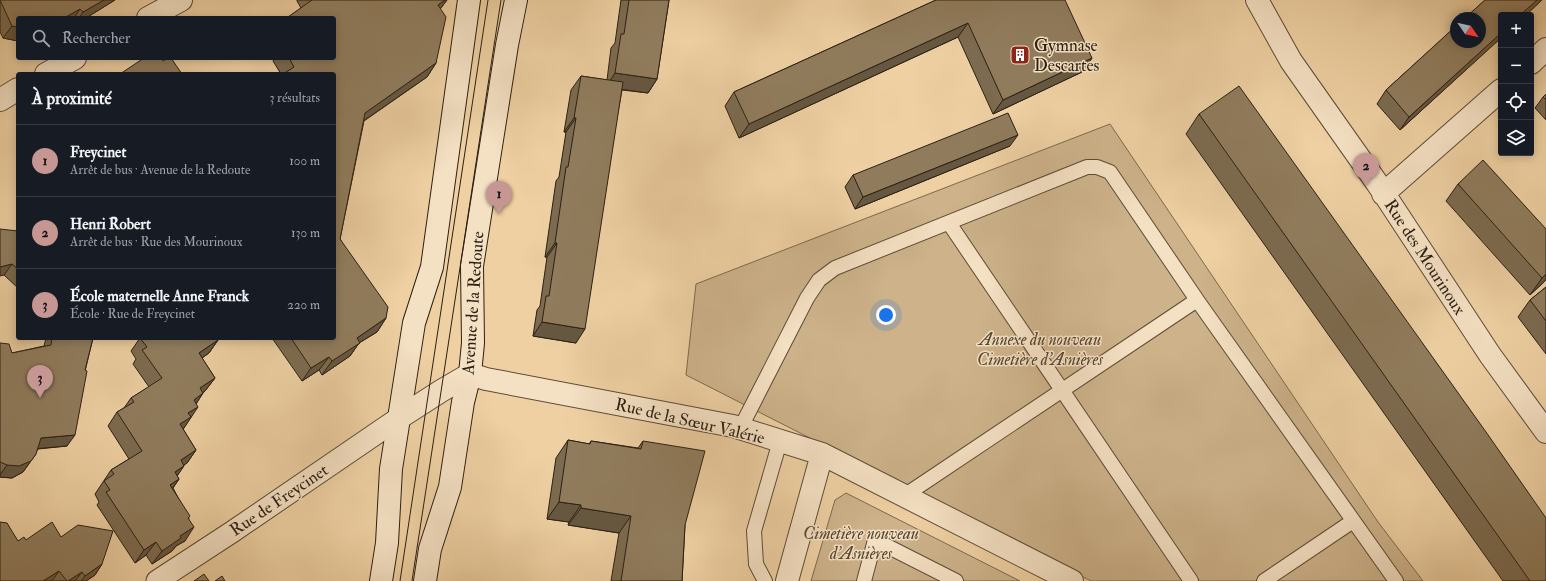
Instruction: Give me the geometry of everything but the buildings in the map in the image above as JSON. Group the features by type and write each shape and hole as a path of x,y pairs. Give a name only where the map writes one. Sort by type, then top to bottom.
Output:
{"street":[{"path":"152,16 180,0"},
{"path":"381,581 387,543 391,469 414,323 432,267 469,0"},
{"name":"Avenue de la Redoute","path":"425,581 430,549 450,487 462,402 470,374 473,342 472,266 507,45 516,0"},
{"name":"Rue des Mourinoux","path":"1263,3 1290,61 1377,183 1490,355 1546,432"},
{"path":"1534,60 1546,49"},
{"path":"50,72 71,60"},
{"path":"0,100 16,90"},
{"path":"1384,194 1498,93"},
{"path":"399,418 470,374"},
{"name":"Rue de la Sœur Valérie","path":"470,374 740,429 822,454 1072,581"},
{"name":"Rue de Freycinet","path":"157,581 232,532 399,418"},
{"path":"787,581 822,454"}],"lane":[{"path":"740,429 807,298 819,280 835,268 1087,167 1097,166 1110,172 1197,300 1396,581"},
{"path":"949,223 1061,391 1191,581"},
{"path":"904,496 1197,300"},
{"path":"765,581 756,564 754,531 780,441"},
{"path":"1264,581 1353,521"},
{"path":"864,581 875,540 956,581"}],"green space":[{"name":"Annexe du nouveau Cimetière d'Asnières","path":"1110,124 1378,522 1423,581 1091,581 686,375 696,284"},
{"name":"Cimetière nouveau d'Asnières","path":"846,493 1020,581 811,581 835,500"}],"tram line":[{"path":"400,581 488,0"},
{"path":"412,581 501,0"}],"place":[{"name":"Gymnase Descartes","path":"1020,55"},
{"name":"Henri Robert","path":"1366,186"},
{"name":"Freycinet","path":"499,214"},
{"name":"École maternelle Anne Franck","path":"40,398"}]}
